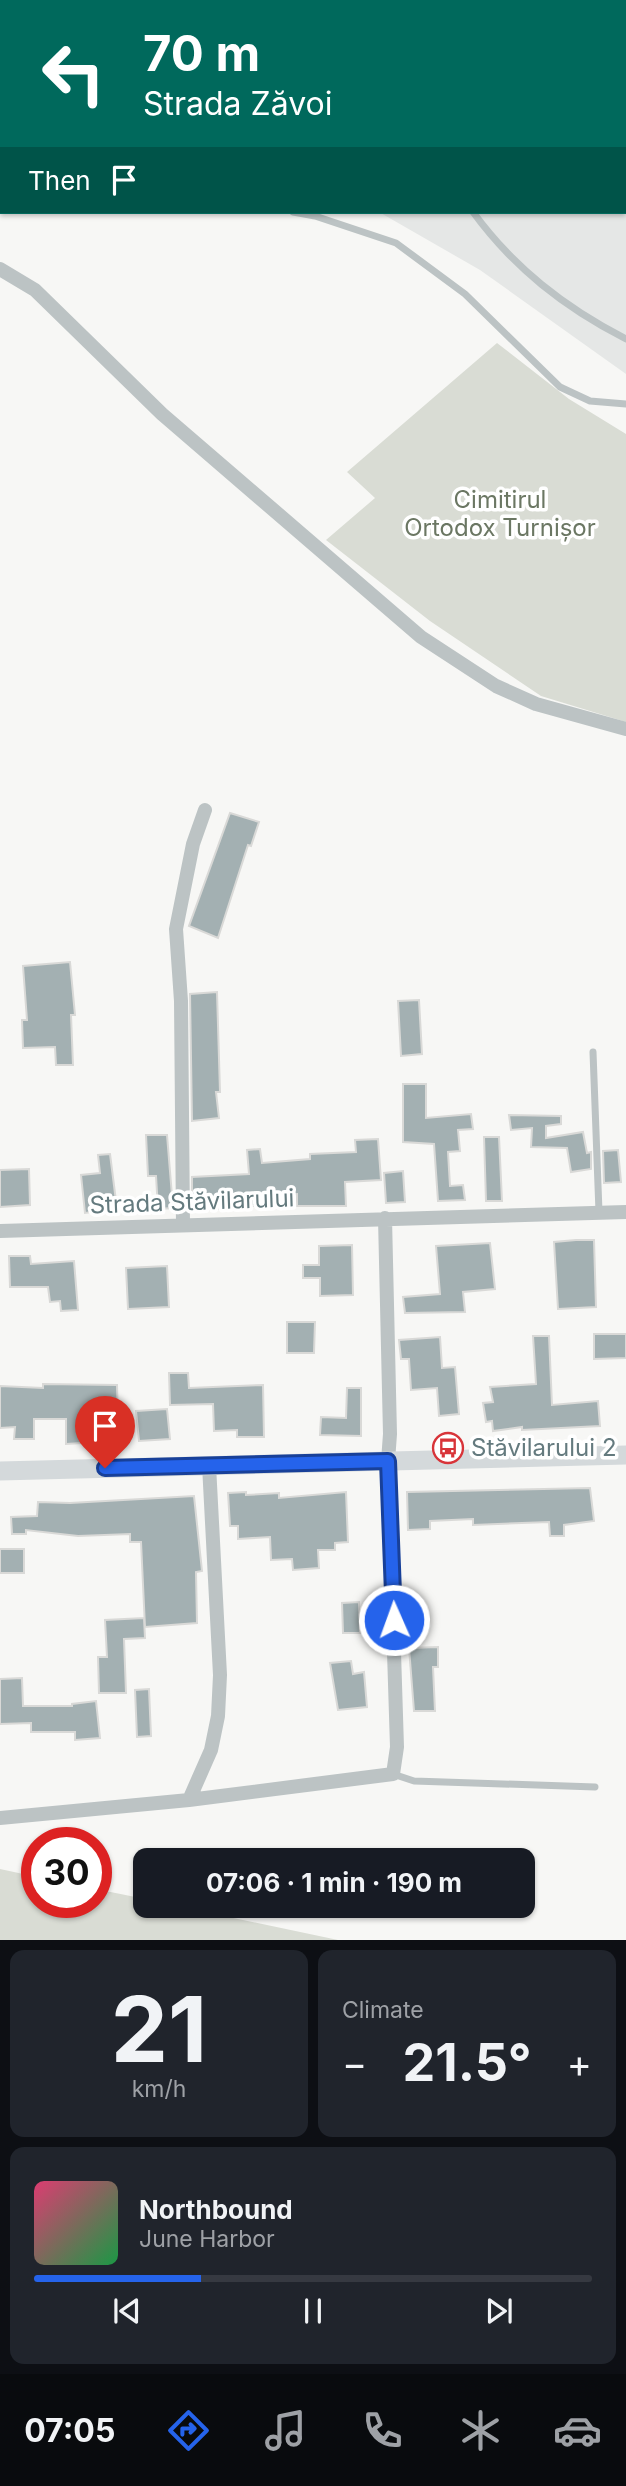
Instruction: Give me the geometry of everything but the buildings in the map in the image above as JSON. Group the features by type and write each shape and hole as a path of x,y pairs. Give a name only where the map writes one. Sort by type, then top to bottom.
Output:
{"street":[{"path":"0,269 35,290 162,414 421,637 496,687 536,704 626,729"},
{"path":"183,1225 181,1001 176,929 193,844 205,810"},
{"name":"Strada Stăvilarului","path":"0,1231 626,1212"},
{"path":"0,1818 189,1800 393,1774 397,1747 388,1461 390,1434 385,1218"},
{"path":"0,1471 626,1455"},
{"path":"189,1800 211,1750 218,1716 220,1675 209,1465"}],"lane":[{"path":"304,214 396,243 465,294 560,387 590,401 626,404"},
{"path":"475,214 522,269 557,299 626,338"},
{"path":"593,1052 599,1212"},
{"path":"393,1774 414,1781 596,1787"}],"shaded area":[{"path":"382,214 626,214 626,374 480,270"}],"green space":[{"name":"Cimitirul Ortodox Turnișor","path":"497,343 569,399 626,434 626,722 541,696 430,621 326,540 375,498 347,472"},
{"path":"0,1869 21,1874 21,1918 112,1918 112,1892 133,1897 133,1918 233,1918 338,1940 0,1940"}],"place":[{"name":"Stăvilarului 2","path":"448,1448"}],"route":[{"path":"105,1468 388,1461 394,1620"}]}
